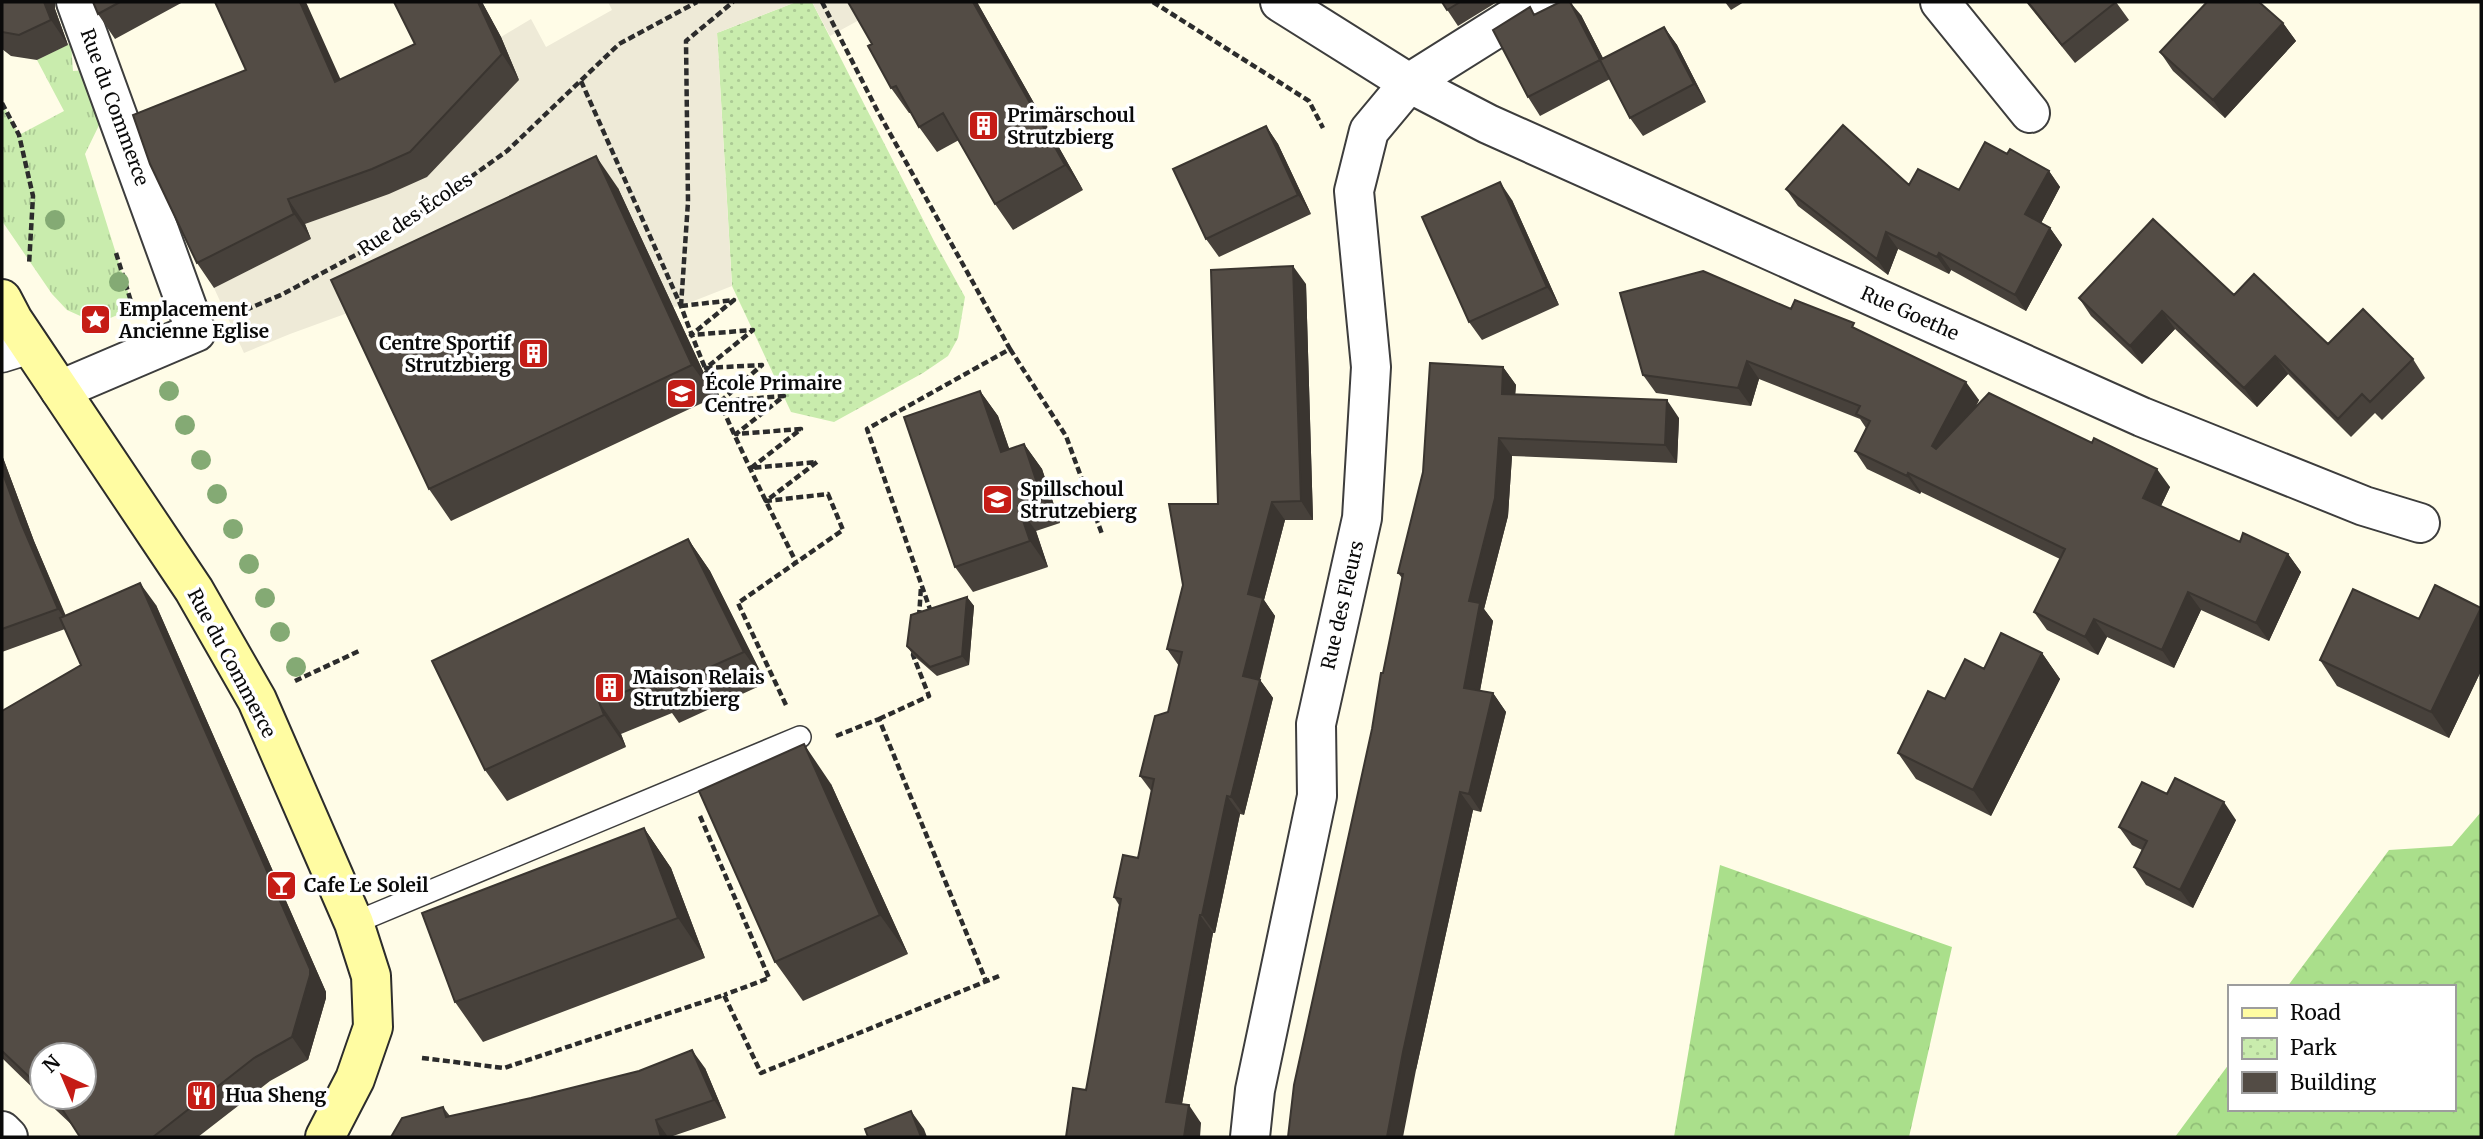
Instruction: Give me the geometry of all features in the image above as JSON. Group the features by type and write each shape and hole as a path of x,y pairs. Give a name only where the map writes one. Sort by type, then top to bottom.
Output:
{"main road":[{"name":"Rue du Commerce","path":"12,330 60,390 194,590 257,700 354,923 371,976 373,1027 355,1079 325,1137"}],"street":[{"name":"Rue du Commerce","path":"76,2 196,332"},
{"name":"Rue Goethe","path":"1280,2 1409,83 1488,124 2143,417 2364,506 2420,523"},
{"name":"Rue des Fleurs","path":"1250,1137 1255,1090 1317,796 1316,724 1362,519 1371,367 1354,191 1369,131 1409,83 1538,2"},
{"path":"1940,2 2030,113"},
{"path":"60,390 196,332"},
{"path":"2,1131 8,1137"}],"lane":[{"path":"354,923 800,737"}],"path":[{"name":"Rue des Écoles","path":"196,332 283,294 380,242 507,152 619,44 697,2"},
{"path":"681,306 688,202 686,41 733,2"},
{"path":"822,2 877,110 1010,349 1066,436 1102,534"},
{"path":"1153,2 1309,101 1354,191"},
{"path":"581,80 681,306 691,335 796,562"},
{"path":"2,103 19,135 33,196 31,259 12,330"},
{"path":"681,306 734,300 691,335"},
{"path":"691,335 753,330 706,368"},
{"path":"933,619 867,429 1010,349"},
{"path":"706,368 762,365 721,401"},
{"path":"721,401 784,396 736,434"},
{"path":"736,434 801,429 751,468"},
{"path":"751,468 817,462 766,501"},
{"path":"766,501 828,494 843,530 738,603 800,737 823,741 929,696 913,656 915,645"},
{"path":"918,624 922,585"},
{"path":"745,641 754,637"},
{"path":"257,700 361,650"},
{"path":"879,719 986,981"},
{"path":"422,1058 504,1068 769,978 687,785"},
{"path":"724,995 761,1073 999,976"}],"green space":[{"path":"796,2 812,2 965,297 958,338 948,356 923,373 834,422 791,412 732,286 717,33"},
{"path":"71,43 73,71 88,70 104,115 85,154 132,305 129,310 108,319 87,319 67,310 52,294 2,221 2,103 19,135 64,111 37,60"},
{"path":"2481,812 2481,1137 2175,1137 2228,1065 2228,1111 2455,1111 2455,985 2288,985 2389,850 2452,846"},
{"path":"1720,865 1952,947 1909,1137 1674,1137"}],"shaded area":[{"path":"608,2 796,2 717,33 732,286 673,307 353,311 244,353 214,288 311,239 305,224 392,192 501,37 531,19 546,47 612,10"},
{"path":"812,2 851,2 861,19 830,36"}],"building":[{"path":"2,2 44,2 51,20 19,35 2,32"},
{"path":"93,2 120,2 98,14"},
{"path":"215,2 300,2 335,82 415,44 394,2 478,2 502,54 410,152 372,169 288,199 294,214 197,263 150,164 133,115 246,70"},
{"name":"Primärschoul Strutzbierg","path":"848,2 973,2 1065,165 995,204 943,113 919,127 896,86 891,88 868,46 872,44"},
{"path":"1442,2 1460,2 1447,10"},
{"path":"1560,2 1570,2 1600,60 1528,97 1493,30 1530,7 1534,15"},
{"path":"2028,2 2116,2 2062,45"},
{"path":"2207,2 2259,2 2283,23 2213,100 2160,52"},
{"path":"1664,27 1694,84 1630,118 1600,60"},
{"path":"1843,125 1909,185 1918,169 1959,190 1985,142 2007,154 2010,149 2049,171 2025,214 2050,228 2015,295 1939,253 1937,257 1886,232 1877,259 1786,189"},
{"path":"1266,126 1298,195 1206,239 1173,169"},
{"name":"Centre Sportif Strutzbierg","path":"596,156 692,365 429,489 331,280"},
{"path":"1500,182 1547,287 1469,322 1422,217"},
{"path":"2153,219 2234,295 2254,274 2328,344 2363,309 2413,359 2370,402 2362,394 2338,419 2275,356 2244,388 2162,311 2130,346 2079,298"},
{"path":"1293,266 1301,501 1272,502 1248,594 1263,598 1243,676 1260,680 1231,797 1227,796 1200,915 1166,1102 1189,1105 1184,1137 1066,1137 1073,1088 1086,1090 1121,899 1114,897 1123,855 1138,858 1154,779 1140,776 1155,716 1168,712 1182,652 1167,649 1183,585 1169,504 1218,504 1211,270"},
{"path":"1703,271 1791,309 1795,300 1854,323 1852,327 1966,382 1932,446 1936,449 1989,393 2092,443 2094,438 2157,469 2143,498 2240,542 2243,533 2288,554 2256,623 2188,592 2162,650 2094,619 2085,637 2034,612 2065,549 1908,473 1907,476 1855,451 1870,421 1856,414 1860,406 1747,361 1738,388 1643,375 1620,293"},
{"path":"1430,363 1503,367 1502,394 1667,400 1665,445 1499,438 1495,498 1469,601 1480,603 1464,688 1493,693 1469,794 1460,792 1387,1137 1288,1137 1294,1085 1372,729 1381,673 1403,574 1398,573 1423,472"},
{"name":"Spillschoul Strutzebierg","path":"980,391 1001,452 1024,444 1042,498 1018,506 1030,541 955,567 904,417"},
{"path":"2,471 58,609 2,629"},
{"name":"Maison Relais Strutzbierg","path":"688,539 744,652 657,691 652,681 599,702 604,715 485,770 432,661"},
{"path":"140,583 310,969 292,1037 254,1058 153,1137 80,1137 63,1111 98,1111 98,1041 28,1041 28,1076 2,1051 2,711 81,665 60,618"},
{"path":"2435,585 2481,608 2431,712 2320,660 2353,589 2419,619"},
{"path":"967,597 962,656 930,667 907,646 911,615"},
{"path":"2001,633 2042,653 1973,790 1898,753 1928,691 1945,699 1965,659 1984,669"},
{"path":"804,744 880,915 775,962 699,791"},
{"path":"2175,778 2224,802 2180,890 2134,867 2147,841 2119,827 2142,782 2167,794"},
{"path":"644,828 678,918 455,1002 422,913"},
{"path":"692,1050 714,1100 656,1120 661,1137 391,1137 402,1118 443,1107 446,1117 531,1098 639,1071"},
{"path":"911,1111 921,1137 868,1137 865,1129"}],"place":[{"name":"Primärschoul Strutzbierg","path":"984,126"},
{"name":"Emplacement Ancienne Eglise","path":"96,320"},
{"name":"Centre Sportif Strutzbierg","path":"534,354"},
{"name":"École Primaire Centre","path":"682,394"},
{"name":"Spillschoul Strutzebierg","path":"997,500"},
{"name":"Maison Relais Strutzbierg","path":"610,688"},
{"name":"Cafe Le Soleil","path":"281,885"},
{"name":"Hua Sheng","path":"202,1095"}]}
